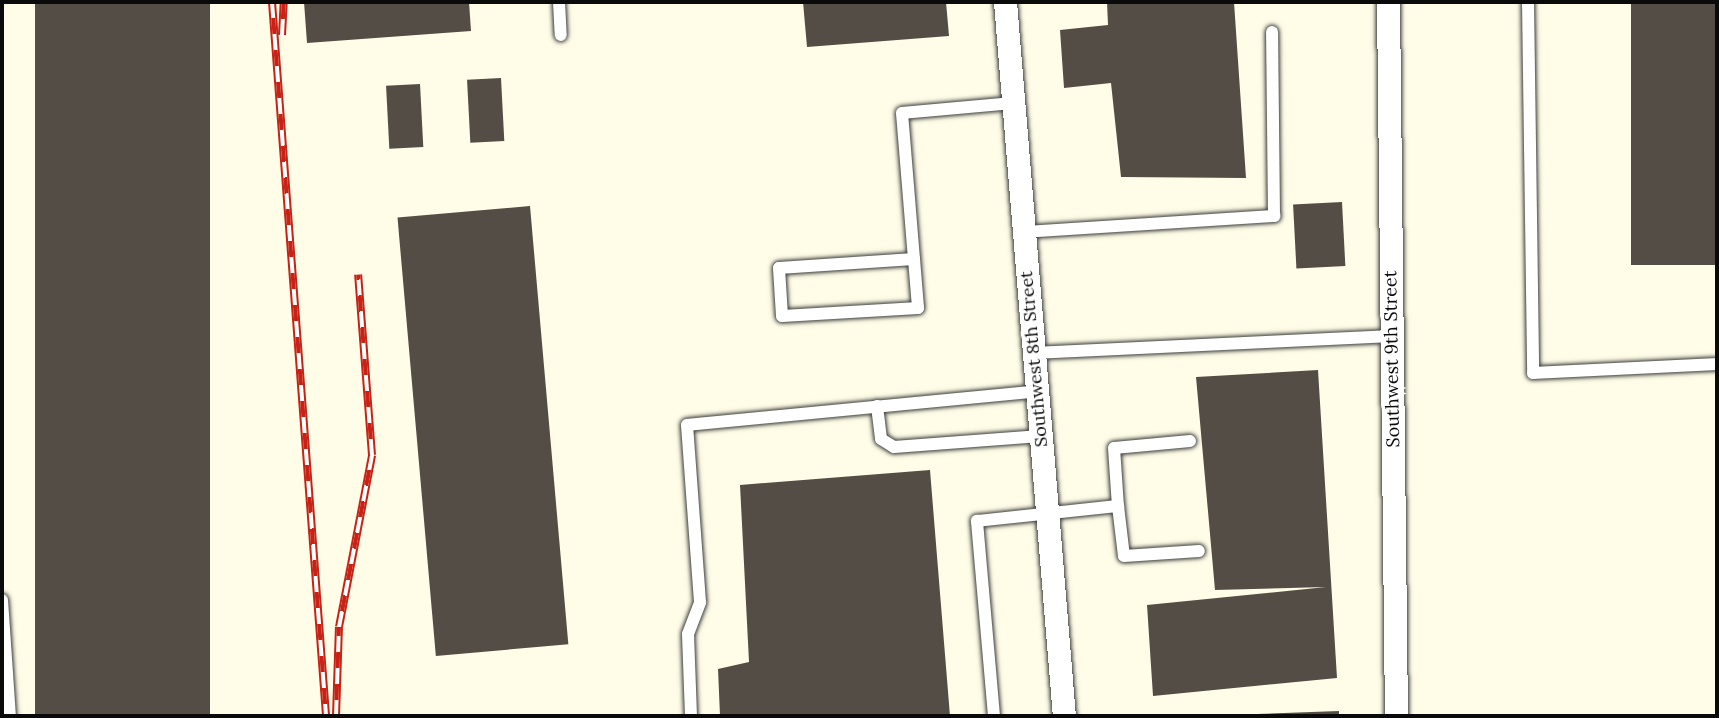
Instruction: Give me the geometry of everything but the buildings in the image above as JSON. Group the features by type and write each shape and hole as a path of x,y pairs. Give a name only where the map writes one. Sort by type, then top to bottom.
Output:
{"street":[{"name":"Southwest 8th Street","path":"1005,2 1064,716"},
{"name":"Southwest 9th Street","path":"1388,2 1396,716"}],"lane":[{"path":"559,2 561,35"},
{"path":"1528,2 1533,373 1717,364"},
{"path":"1024,232 1274,216 1272,32"},
{"path":"914,259 779,268 782,316 918,308 914,259 902,113 1013,103"},
{"path":"1034,353 1392,336"},
{"path":"691,716 688,634 700,602 687,425 1037,391"},
{"path":"877,407 881,439 894,447 1041,436"},
{"path":"1191,441 1114,449 1118,506 1124,556 1199,551"},
{"path":"994,716 976,521 1118,506"},
{"path":"2,600 10,716"}],"railway":[{"path":"272,2 326,716"},
{"path":"282,35 284,2"},
{"path":"336,716 339,627 372,455 358,275"}]}
